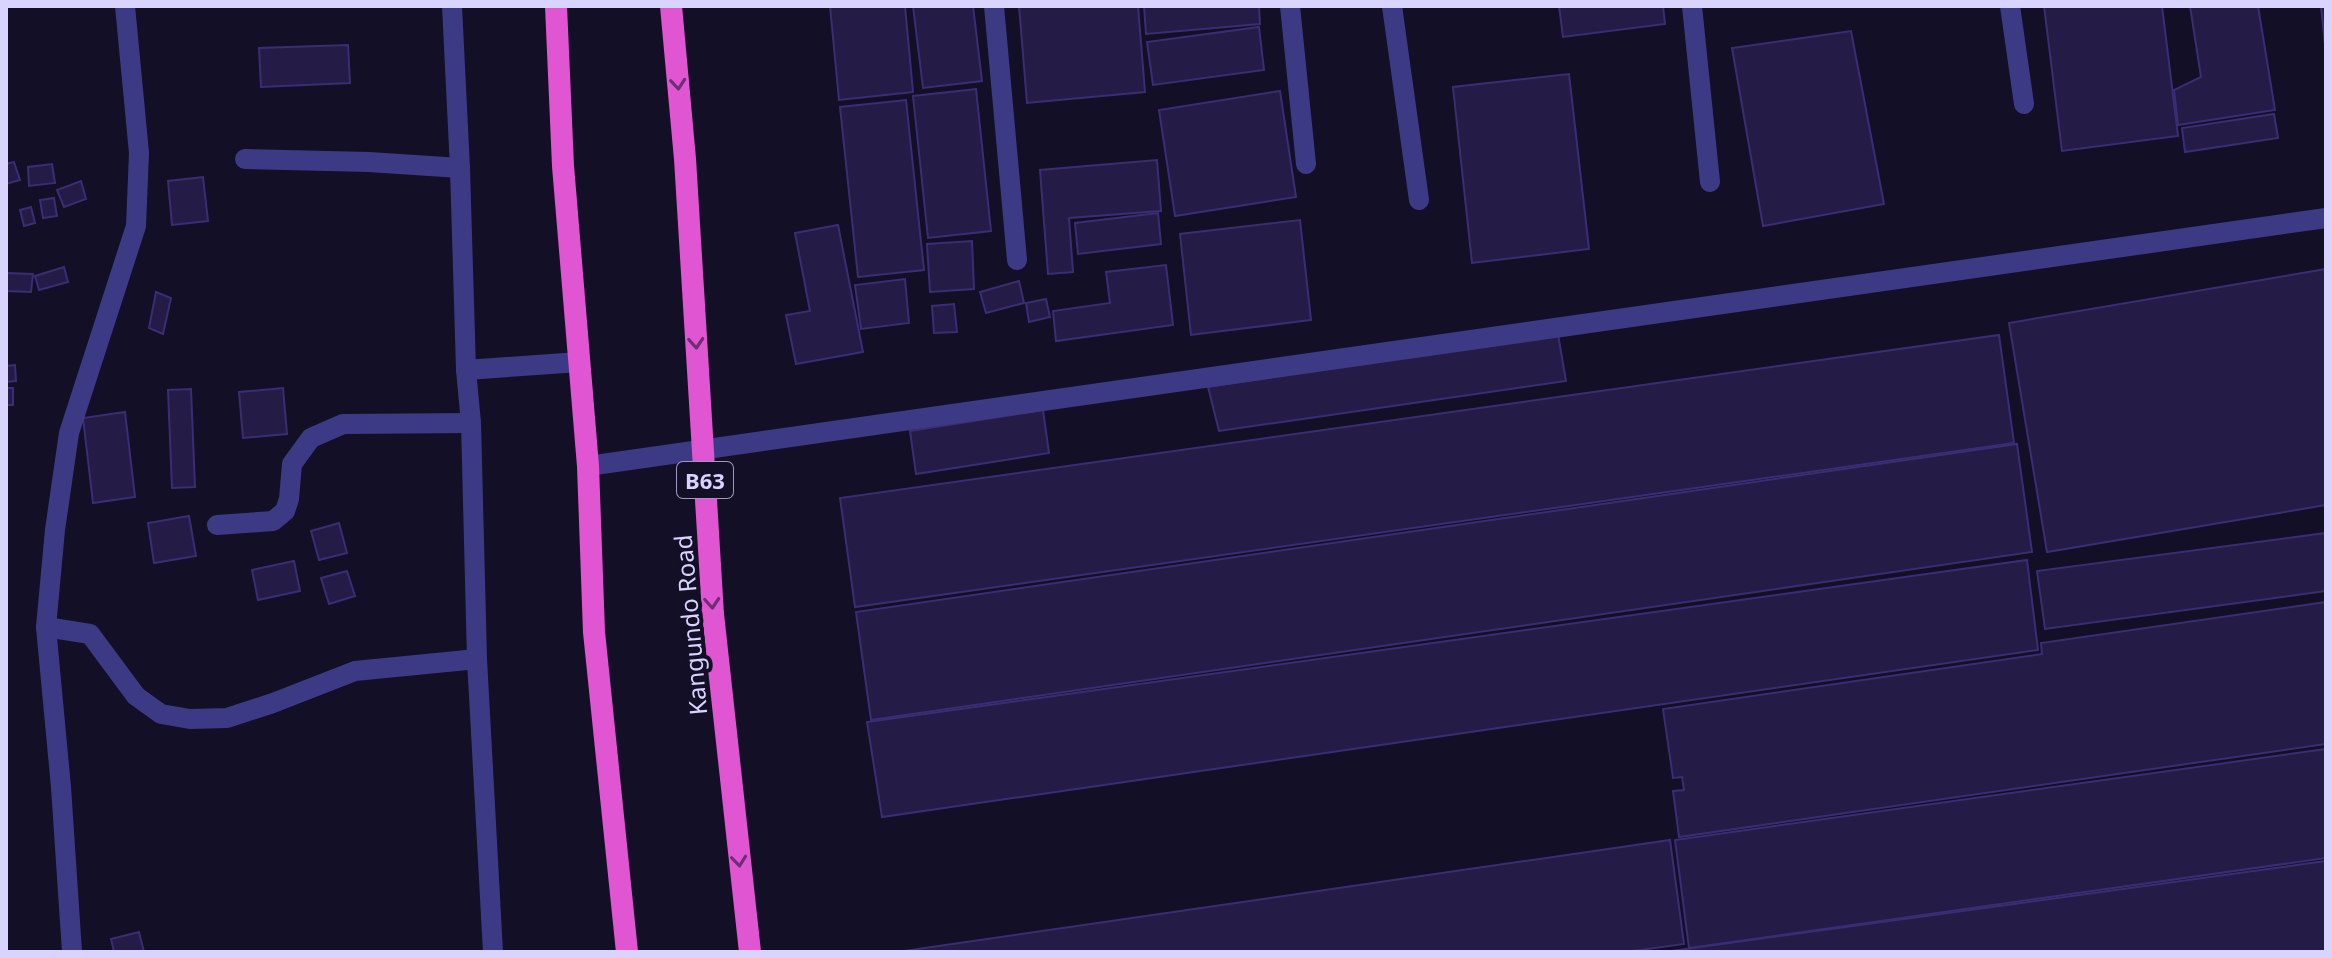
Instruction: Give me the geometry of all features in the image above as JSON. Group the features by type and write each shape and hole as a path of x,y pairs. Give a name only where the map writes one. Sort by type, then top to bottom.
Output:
{"highway":[{"path":"556,6 563,166 588,466 594,632 627,952"},
{"name":"Kangundo Road","path":"671,6 685,159 713,614 750,952"}],"street":[{"path":"72,952 46,627 55,530 69,433 136,226 139,153 125,6"},
{"path":"452,6 466,370 471,423 477,659 493,952"},
{"path":"994,6 1017,260"},
{"path":"1290,6 1306,164"},
{"path":"1392,6 1419,200"},
{"path":"1692,6 1710,182"},
{"path":"2010,6 2024,104"},
{"path":"245,159 460,168"},
{"path":"588,466 2326,218"},
{"path":"466,370 579,362"},
{"path":"217,525 273,521 285,511 289,499 292,464 311,438 343,424 471,423"},
{"path":"46,627 90,634 136,696 161,714 190,719 227,718 355,671 477,659"}],"building":[{"path":"830,6 905,6 913,92 839,100"},
{"path":"913,6 973,6 982,81 923,88"},
{"path":"1019,6 1138,6 1145,92 1027,103"},
{"path":"1144,6 1259,6 1260,24 1146,34"},
{"path":"1559,6 1663,6 1665,24 1563,37"},
{"path":"2044,6 2162,6 2178,136 2062,151"},
{"path":"2190,6 2258,6 2275,110 2178,125 2174,90 2201,77"},
{"path":"2321,6 2326,6 2326,55"},
{"path":"1259,27 1264,70 1153,85 1147,42"},
{"path":"1851,31 1884,204 1763,226 1732,48"},
{"path":"348,45 350,83 261,87 259,48"},
{"path":"1569,74 1589,249 1472,263 1453,87"},
{"path":"976,89 991,231 928,238 913,96"},
{"path":"1280,91 1296,197 1175,216 1159,110"},
{"path":"906,100 924,270 858,277 840,107"},
{"path":"2274,114 2278,138 2185,152 2182,128"},
{"path":"1157,160 1161,211 1069,218 1073,272 1048,274 1040,170"},
{"path":"14,162 20,180 6,184 6,164"},
{"path":"52,164 55,183 29,186 28,167"},
{"path":"203,177 208,221 172,225 168,181"},
{"path":"81,181 86,199 64,207 57,190"},
{"path":"54,198 57,216 43,218 40,200"},
{"path":"31,207 35,223 24,226 20,210"},
{"path":"1158,213 1161,244 1078,254 1075,223"},
{"path":"1300,220 1311,320 1191,335 1180,234"},
{"path":"838,225 863,352 796,364 786,315 810,311 795,233"},
{"path":"972,241 974,289 930,292 927,244"},
{"path":"1166,265 1173,325 1056,341 1053,311 1110,303 1106,272"},
{"path":"64,267 68,282 39,290 35,276"},
{"path":"2326,269 2326,505 2047,552 2009,323"},
{"path":"6,273 33,274 31,292 6,291"},
{"path":"905,279 909,323 861,329 855,285"},
{"path":"1019,281 1024,303 986,313 980,292"},
{"path":"156,292 171,298 163,334 149,328"},
{"path":"1046,299 1050,317 1029,322 1026,303"},
{"path":"954,304 957,332 934,333 932,306"},
{"path":"1558,334 1566,381 1219,431 1208,387"},
{"path":"1999,335 2014,443 855,607 840,498"},
{"path":"15,365 16,381 6,382 6,366"},
{"path":"6,388 13,388 13,405 6,405"},
{"path":"283,388 287,434 243,438 239,392"},
{"path":"191,389 195,487 172,488 168,390"},
{"path":"1043,410 1049,453 916,474 910,431"},
{"path":"125,412 135,497 93,503 83,418"},
{"path":"2017,444 2032,552 871,720 856,612"},
{"path":"189,516 196,556 154,563 148,523"},
{"path":"339,523 347,553 319,560 311,531"},
{"path":"2326,533 2326,591 2045,629 2037,571"},
{"path":"2027,560 2038,650 882,817 867,722"},
{"path":"294,561 300,591 258,600 252,570"},
{"path":"347,571 355,596 329,604 321,578"},
{"path":"2326,602 2326,744 1679,837 1673,791 1684,790 1682,777 1673,778 1663,709 2042,654 2041,643"},
{"path":"2326,749 2326,858 1689,948 1675,840"},
{"path":"1670,840 1684,944 1626,952 897,952"},
{"path":"2326,861 2326,952 1664,952"},
{"path":"139,932 144,952 114,952 111,939"}]}
